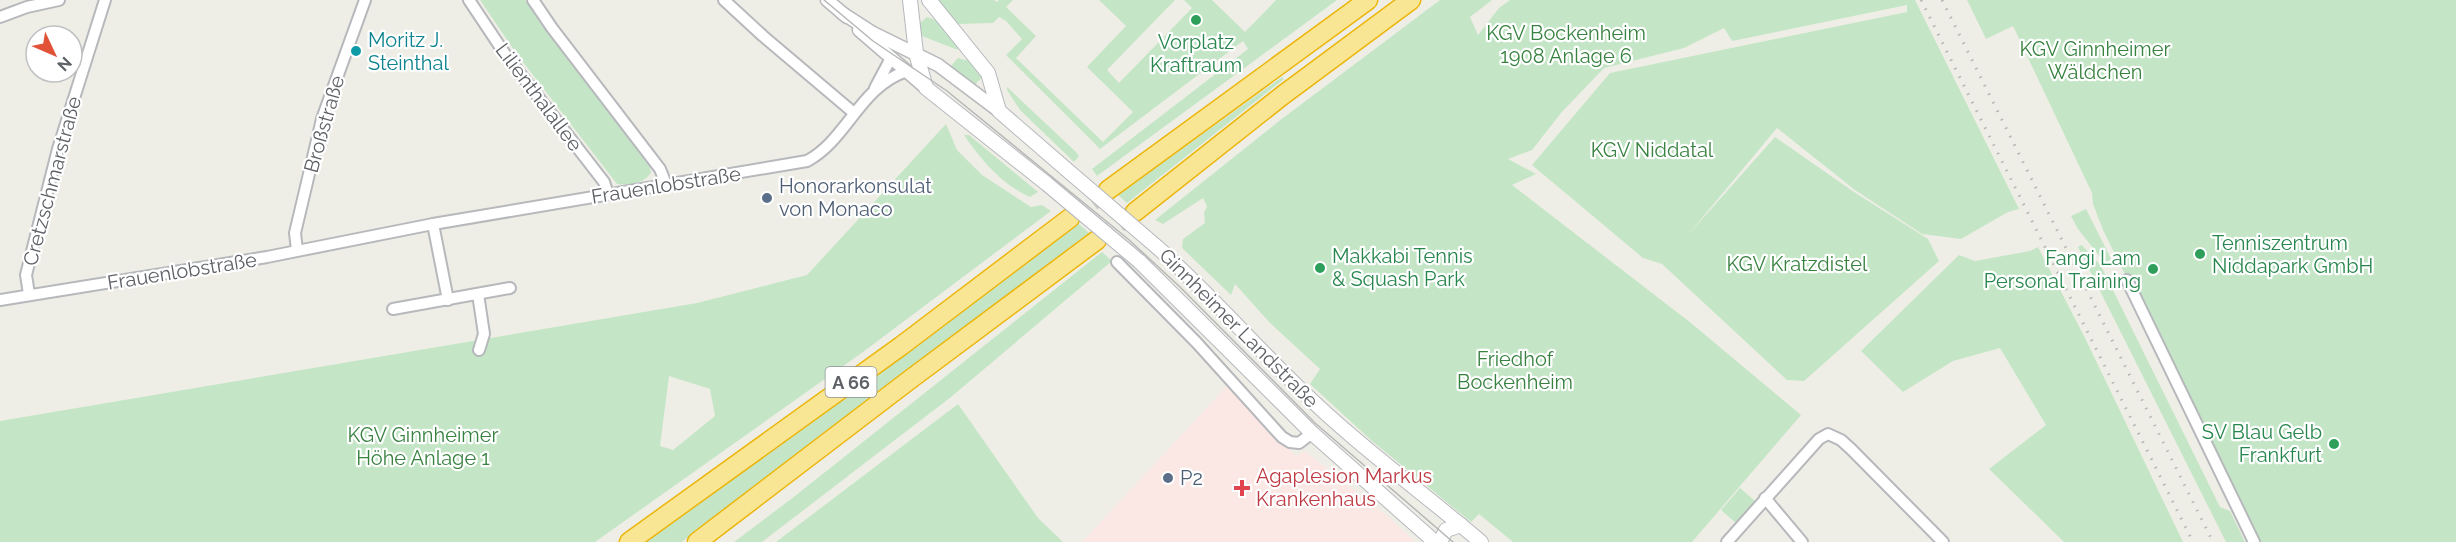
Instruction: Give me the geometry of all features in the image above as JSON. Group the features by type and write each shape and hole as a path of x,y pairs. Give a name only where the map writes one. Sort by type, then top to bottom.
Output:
{"highway":[{"path":"1108,190 1368,0"},
{"path":"1135,212 1283,95 1411,0"},
{"name":"A 66","path":"629,542 901,346 1070,218"},
{"name":"A 66","path":"697,542 1097,240"}],"main road":[{"path":"910,0 916,53 926,88"},
{"path":"929,0 988,73 999,111"},
{"path":"912,24 918,15 924,12 945,21"},
{"name":"Ginnheimer Landstraße","path":"926,88 1047,184 1138,261 1312,433 1438,542"},
{"name":"Ginnheimer Landstraße","path":"999,111 1203,289 1330,417 1481,542"},
{"path":"1438,542 1446,530 1461,525"}],"street":[{"path":"0,17 27,7 59,0"},
{"name":"Cretzschmarstraße","path":"29,294 26,276 58,149 105,0"},
{"name":"Broßstraße","path":"297,250 295,233 322,119 365,0"},
{"name":"Lilienthalallee","path":"469,0 505,54 604,182 608,194"},
{"path":"533,0 660,169 666,184"},
{"path":"724,0 763,36 854,112"},
{"path":"827,0 926,88"},
{"name":"Ginnheimer Landstraße","path":"842,13 873,33 938,65 972,88 999,111"},
{"path":"891,58 912,24"},
{"name":"Frauenlobstraße","path":"871,94 891,58"},
{"name":"Frauenlobstraße","path":"0,300 267,257 433,224 807,161 828,145 871,94 888,80 907,71"},
{"path":"433,224 447,300"},
{"name":"Ginnheimer Landstraße","path":"1117,262 1197,343 1282,437 1290,442 1299,443 1312,433"},
{"path":"2127,280 2254,542"},
{"path":"393,309 510,288"},
{"path":"478,294 484,334 479,350"},
{"path":"1727,542 1824,435 1832,435 1851,449 1943,542"},
{"path":"1765,498 1802,542"}],"shaded area":[{"name":"Agaplesion Markus Krankenhaus","path":"1228,385 1296,456 1305,451 1391,519 1415,542 1082,542"}],"green space":[{"path":"480,0 525,0 545,30 650,167 651,173 648,176 636,183 617,184 516,53"},
{"path":"934,0 994,0 997,2 1013,0 1006,7 1036,36 1016,58 1103,142 1133,112 1087,67 1126,26 1099,0 1175,0 1107,70 1119,83 1192,8 1184,0 1212,0 1245,32 1276,0 1337,0 1097,176 1092,169 1248,49 1243,41 1100,149 1006,55 1022,39 1006,21 999,17 993,23 958,24"},
{"path":"1440,0 1492,0 1470,17 1478,35 1499,8 1510,0 1915,0 2019,209 2008,212 1961,239 1922,234 1855,190 1777,128 1687,236 1775,137 1854,192 1928,239 1939,261 1804,381 1787,380 1662,264 1643,258 1532,165 1610,73 1907,12 1907,5 1732,41 1724,28 1684,48 1604,68 1561,113 1532,150 1508,159 1536,174 1512,185 1691,323 1801,415 1692,542 1513,542 1479,514 1471,522 1372,441 1310,384 1320,369 1270,323 1235,284 1231,295 1182,248 1183,239 1205,223 1204,213 1207,206 1203,198 1163,224 1155,220 1283,118"},
{"name":"KGV Ginnheimer Wäldchen","path":"1967,0 2456,0 2456,542 2258,542 2103,230 2093,204 2092,193 2013,26 1986,39"},
{"path":"927,17 936,20 965,50 955,49 922,36 920,23"},
{"path":"958,58 973,59 983,76 975,85 950,67"},
{"path":"1282,77 1284,79 1127,203 1118,195"},
{"path":"1007,87 1076,152 1079,156 1074,162 1020,110"},
{"name":"KGV Ginnheimer Höhe Anlage 1","path":"946,124 957,150 982,175 1031,207 1042,205 1051,211 863,352 595,542 0,542 0,421 697,303 807,275","holes":["669,376 710,389 715,416 673,450 660,446"]},
{"path":"964,135 969,135 1038,192 1030,197 1010,186 985,162"},
{"path":"2086,209 2111,259 2105,263 2078,229 2071,216"},
{"path":"1078,223 1089,233 682,542 645,542 826,412"},
{"path":"2082,245 2101,266 2220,507 2230,511 2245,542 2226,542 2078,247"},
{"path":"2038,247 2086,340 2183,542 2064,542 1989,469 2046,425 2000,348 1953,361 1903,392 1861,351 1959,255 1975,261 2030,251"},
{"path":"1102,252 1112,261 951,397 762,542 734,542 795,496"},
{"path":"958,404 1038,518 1063,542 776,542"},
{"path":"1740,488 1755,501 1736,523 1721,510"}],"tunnel":[{"path":"1070,218 1108,190"},
{"path":"1097,240 1135,212"}],"tram line":[{"path":"824,0 873,41 947,91 1128,239 1180,287 1315,423 1453,542"}],"railway":[{"path":"1921,0 2193,542"},
{"path":"1942,0 2213,542"}],"place":[{"name":"Vorplatz Kraftraum","path":"1196,20"},
{"name":"Moritz J. Steinthal","path":"356,51"},
{"name":"Honorarkonsulat von Monaco","path":"767,198"},
{"name":"Tenniszentrum Niddapark GmbH","path":"2200,254"},
{"name":"Makkabi Tennis & Squash Park","path":"1320,268"},
{"name":"Fangi Lam Personal Training","path":"2153,269"},
{"name":"SV Blau Gelb Frankfurt","path":"2334,444"},
{"name":"P2","path":"1168,478"},
{"name":"Agaplesion Markus Krankenhaus","path":"1242,488"}],"park label":[{"name":"KGV Bockenheim 1908 Anlage 6","path":"1566,44"},
{"name":"KGV Niddatal","path":"1652,150"},
{"name":"KGV Kratzdistel","path":"1797,264"},
{"name":"Friedhof Bockenheim","path":"1515,370"}]}
